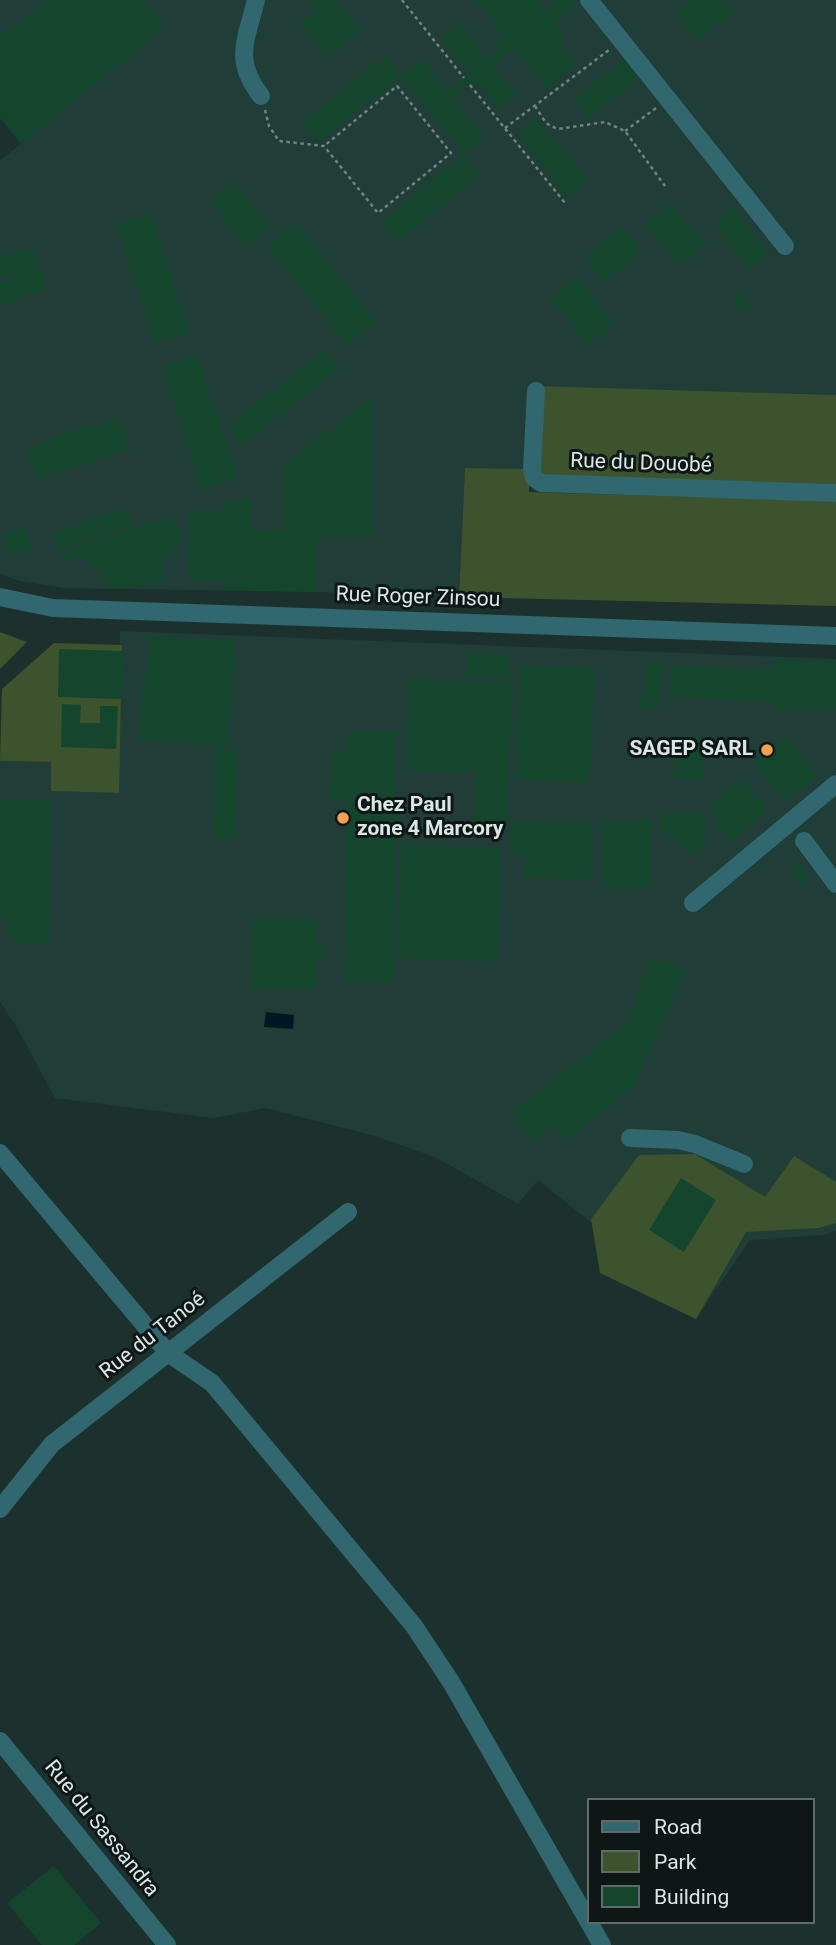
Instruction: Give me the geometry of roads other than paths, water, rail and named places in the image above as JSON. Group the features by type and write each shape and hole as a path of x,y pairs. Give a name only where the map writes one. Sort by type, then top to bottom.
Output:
{"street":[{"path":"256,0 243,55 249,81 261,96"},
{"path":"589,0 785,246"},
{"name":"Rue du Douobé","path":"536,391 532,469 534,478 541,483 836,494"},
{"name":"Rue Roger Zinsou","path":"0,597 53,608 836,636"},
{"path":"693,902 836,784"},
{"path":"804,841 836,884"},
{"path":"630,1138 678,1140 744,1164"},
{"path":"0,1153 168,1353 212,1383 414,1626 451,1682 588,1921"},
{"name":"Rue du Tanoé","path":"0,1509 52,1444 348,1212"},
{"name":"Rue du Sassandra","path":"0,1741 167,1945"},
{"path":"590,1924 602,1945"}],"water":[{"path":"266,1012 294,1015 293,1029 264,1027"}],"place":[{"name":"SAGEP SARL","path":"767,750"},
{"name":"Chez Paul zone 4 Marcory","path":"343,818"}]}
